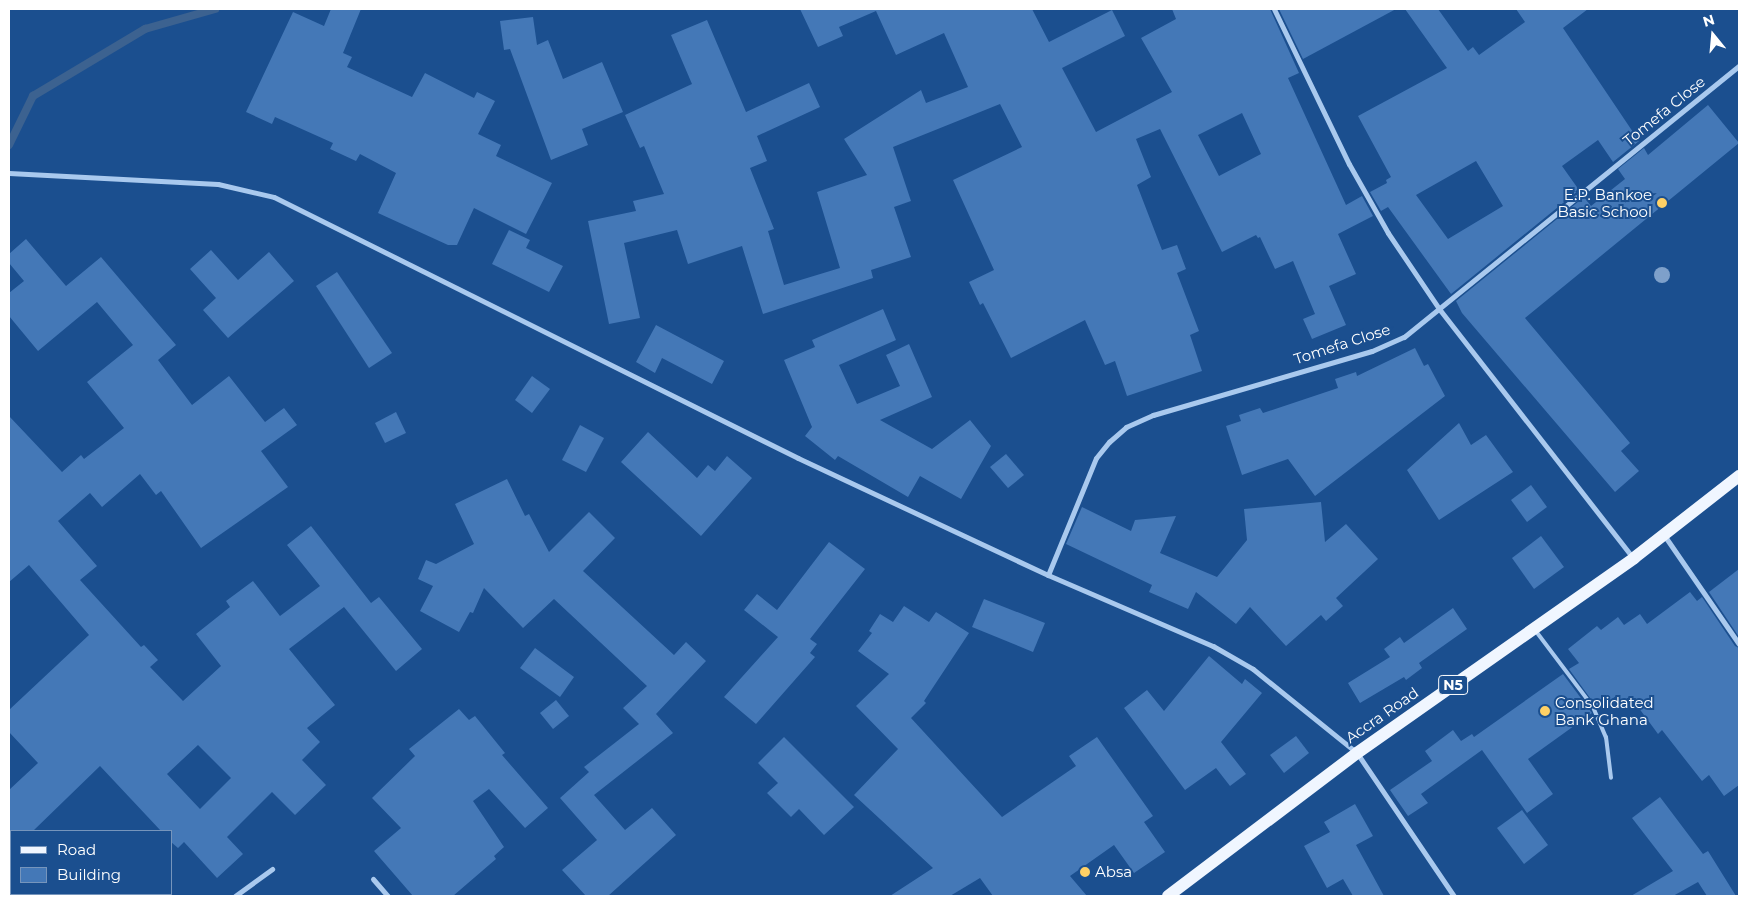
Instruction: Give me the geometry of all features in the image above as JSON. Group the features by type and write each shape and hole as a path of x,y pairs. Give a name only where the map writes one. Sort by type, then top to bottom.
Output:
{"main road":[{"name":"Accra Road","path":"1168,896 1357,753 1634,558 1739,476"}],"street":[{"path":"1274,9 1349,164 1388,233 1440,310 1634,558"},
{"name":"Tomefa Close","path":"1048,575 1096,458 1109,442 1126,427 1153,415 1372,350 1404,337 1440,310 1739,66"},
{"path":"9,173 218,184 274,197 798,458 1048,575 1213,646 1253,669 1357,753 1454,896"},
{"path":"1664,535 1739,644"},
{"path":"235,896 272,869"},
{"path":"373,879 388,896"}],"lane":[{"path":"1534,628 1592,707 1606,737 1611,778"}],"building":[{"path":"331,9 361,9 343,53 352,57 347,67 412,97 425,73 474,98 477,92 495,101 478,134 501,145 496,156 552,183 526,234 474,208 457,245 448,245 378,213 396,173 360,154 356,161 330,149 333,143 275,117 272,124 246,112 293,12 324,26"},
{"path":"800,9 1032,9 1049,42 1112,10 1125,36 1062,68 1096,132 1172,92 1141,38 1176,19 1172,9 1270,9 1299,73 1288,78 1346,205 1362,196 1373,216 1338,234 1356,274 1329,286 1346,325 1312,339 1303,319 1315,314 1293,261 1275,269 1260,237 1258,238 1256,235 1222,252 1160,129 1136,139 1151,177 1137,185 1162,250 1177,245 1186,269 1177,273 1199,331 1190,335 1202,371 1127,396 1115,361 1105,365 1085,320 1011,358 983,303 980,305 969,282 994,270 953,180 1022,147 1000,104 893,147 911,201 894,207 911,257 871,270 873,278 763,314 742,246 688,264 677,230 624,243 640,318 609,324 588,221 636,211 633,201 664,194 644,146 640,148 625,115 692,84 671,35 707,20 746,112 809,83 820,107 757,136 767,161 750,168 774,229 768,231 784,285 840,268 817,192 867,175 844,139 921,90 926,103 968,87 944,33 896,55 876,11 839,27 843,36 818,47","holes":["1242,113 1261,154 1219,176 1198,135"]},
{"path":"1279,9 1396,9 1303,59"},
{"path":"1405,9 1438,9 1468,51 1473,47 1479,55 1525,22 1516,9 1588,9 1563,28 1639,141 1613,162 1598,140 1562,166 1579,190 1451,294 1388,207 1381,211 1370,192 1387,183 1386,180 1391,177 1358,116 1447,68","holes":["1476,161 1503,206 1448,239 1416,195"]},
{"path":"533,17 537,45 548,40 563,79 602,62 623,112 582,129 588,145 551,160 510,49 504,50 500,21"},
{"path":"1708,105 1739,143 1525,318 1630,443 1621,451 1639,471 1615,492 1462,313 1456,301 1584,197 1591,206 1625,179 1618,169 1644,148 1648,155"},
{"path":"509,230 530,240 526,248 563,266 549,292 492,264"},
{"path":"26,239 66,286 101,257 176,345 158,360 192,405 229,376 265,422 284,408 297,425 261,451 288,487 201,548 161,491 156,495 140,474 102,507 90,493 58,521 97,566 80,580 141,647 144,645 158,660 150,667 183,701 221,666 196,634 230,607 226,601 253,581 280,616 320,586 287,545 311,526 371,603 379,597 422,649 396,671 344,607 289,649 335,705 307,728 320,742 302,760 326,785 295,815 272,792 227,837 243,854 217,878 184,842 178,848 172,843 172,830 160,830 100,766 34,830 9,831 9,790 38,763 9,732 9,710 89,635 29,565 9,582 9,416 62,472 81,455 84,459 124,428 87,382 133,345 97,302 38,351 9,316 9,293 24,281 9,263 9,254","holes":["198,745 231,778 200,809 167,774"]},
{"path":"211,250 238,280 269,252 294,281 228,338 203,310 216,298 190,269"},
{"path":"337,272 392,353 369,368 316,286"},
{"path":"883,309 896,340 839,365 857,404 900,386 886,355 909,344 932,397 880,420 932,449 970,420 991,446 961,499 920,476 908,497 838,456 835,460 805,436 812,427 784,360 815,347 812,340"},
{"path":"656,325 724,361 712,384 662,358 655,373 636,362"},
{"path":"1415,348 1424,366 1428,364 1445,396 1315,496 1288,459 1242,475 1226,426 1241,421 1239,415 1260,408 1263,413 1338,388 1335,379 1356,372 1357,376"},
{"path":"532,376 550,389 532,413 515,400"},
{"path":"396,412 406,433 385,443 375,423"},
{"path":"1459,423 1471,445 1486,435 1513,472 1439,520 1407,470"},
{"path":"580,425 604,438 586,472 562,460"},
{"path":"648,432 697,478 708,465 715,471 727,456 752,478 701,536 621,462"},
{"path":"1006,454 1024,475 1008,488 990,467"},
{"path":"507,479 525,516 529,514 549,552 589,512 615,538 583,571 674,655 686,642 706,661 656,714 673,733 594,795 625,830 652,808 676,835 608,896 586,896 562,870 597,840 560,798 589,772 584,767 639,724 623,708 647,686 554,599 523,628 484,588 473,613 470,612 459,632 420,611 433,586 418,579 426,560 436,564 474,544 455,504"},
{"path":"1531,485 1547,507 1527,522 1511,500"},
{"path":"1321,502 1325,542 1346,524 1378,559 1336,598 1343,606 1326,621 1321,615 1286,646 1250,607 1236,624 1196,592 1188,609 1149,592 1152,585 1066,544 1082,507 1131,531 1135,520 1176,516 1160,553 1217,577 1247,540 1244,509"},
{"path":"1541,536 1564,567 1534,589 1512,558"},
{"path":"829,542 865,569 810,639 817,644 810,653 815,657 756,724 724,697 778,637 744,610 757,594 777,610"},
{"path":"1739,569 1739,637 1709,592"},
{"path":"1690,592 1697,601 1702,597 1735,646 1739,648 1739,785 1724,796 1709,775 1702,781 1662,730 1658,734 1630,696 1622,703 1616,696 1598,709 1569,669 1579,663 1568,649 1597,626 1601,630 1618,617 1624,625 1640,614 1647,624"},
{"path":"984,599 1045,623 1033,652 972,627"},
{"path":"904,606 929,622 936,612 969,633 924,701 926,703 911,718 1002,817 1076,766 1069,756 1097,737 1153,816 1144,822 1165,852 1134,873 1114,845 1070,876 1087,896 993,896 980,878 950,896 890,896 933,868 854,795 898,749 856,706 889,674 858,651 872,633 869,631 880,614 893,622"},
{"path":"1453,608 1467,629 1419,663 1422,668 1406,680 1404,677 1360,703 1348,683 1390,657 1384,649 1400,637 1404,643"},
{"path":"535,648 574,677 560,697 520,668"},
{"path":"1209,656 1242,684 1245,679 1262,693 1221,742 1246,774 1230,786 1216,768 1185,790 1124,708 1147,690 1164,711"},
{"path":"1563,674 1592,713 1528,759 1553,794 1527,813 1482,750 1421,794 1428,803 1408,816 1390,790 1432,761 1425,751 1453,730 1461,741 1472,734 1474,737"},
{"path":"556,700 569,716 553,729 540,713"},
{"path":"459,709 469,720 475,716 505,753 502,755 548,808 525,828 489,789 473,801 504,847 494,856 496,859 453,896 413,896 374,851 401,828 372,798 415,756 409,749"},
{"path":"1296,736 1309,753 1284,773 1270,755"},
{"path":"784,737 854,807 824,835 799,809 791,817 767,793 778,783 758,763"},
{"path":"1660,797 1703,854 1708,851 1736,896 1707,896 1698,882 1673,896 1631,896 1673,871 1632,818"},
{"path":"1355,804 1373,836 1356,845 1384,896 1353,896 1343,879 1327,888 1304,846 1330,832 1324,822"},
{"path":"1522,810 1548,845 1524,864 1497,828"}],"waterway":[{"path":"9,145 33,96 145,29 215,9"}],"place":[{"name":"E.P. Bankoe Basic School","path":"1662,203"},
{"name":"Consolidated Bank Ghana","path":"1545,711"},
{"name":"Absa","path":"1085,872"}]}
